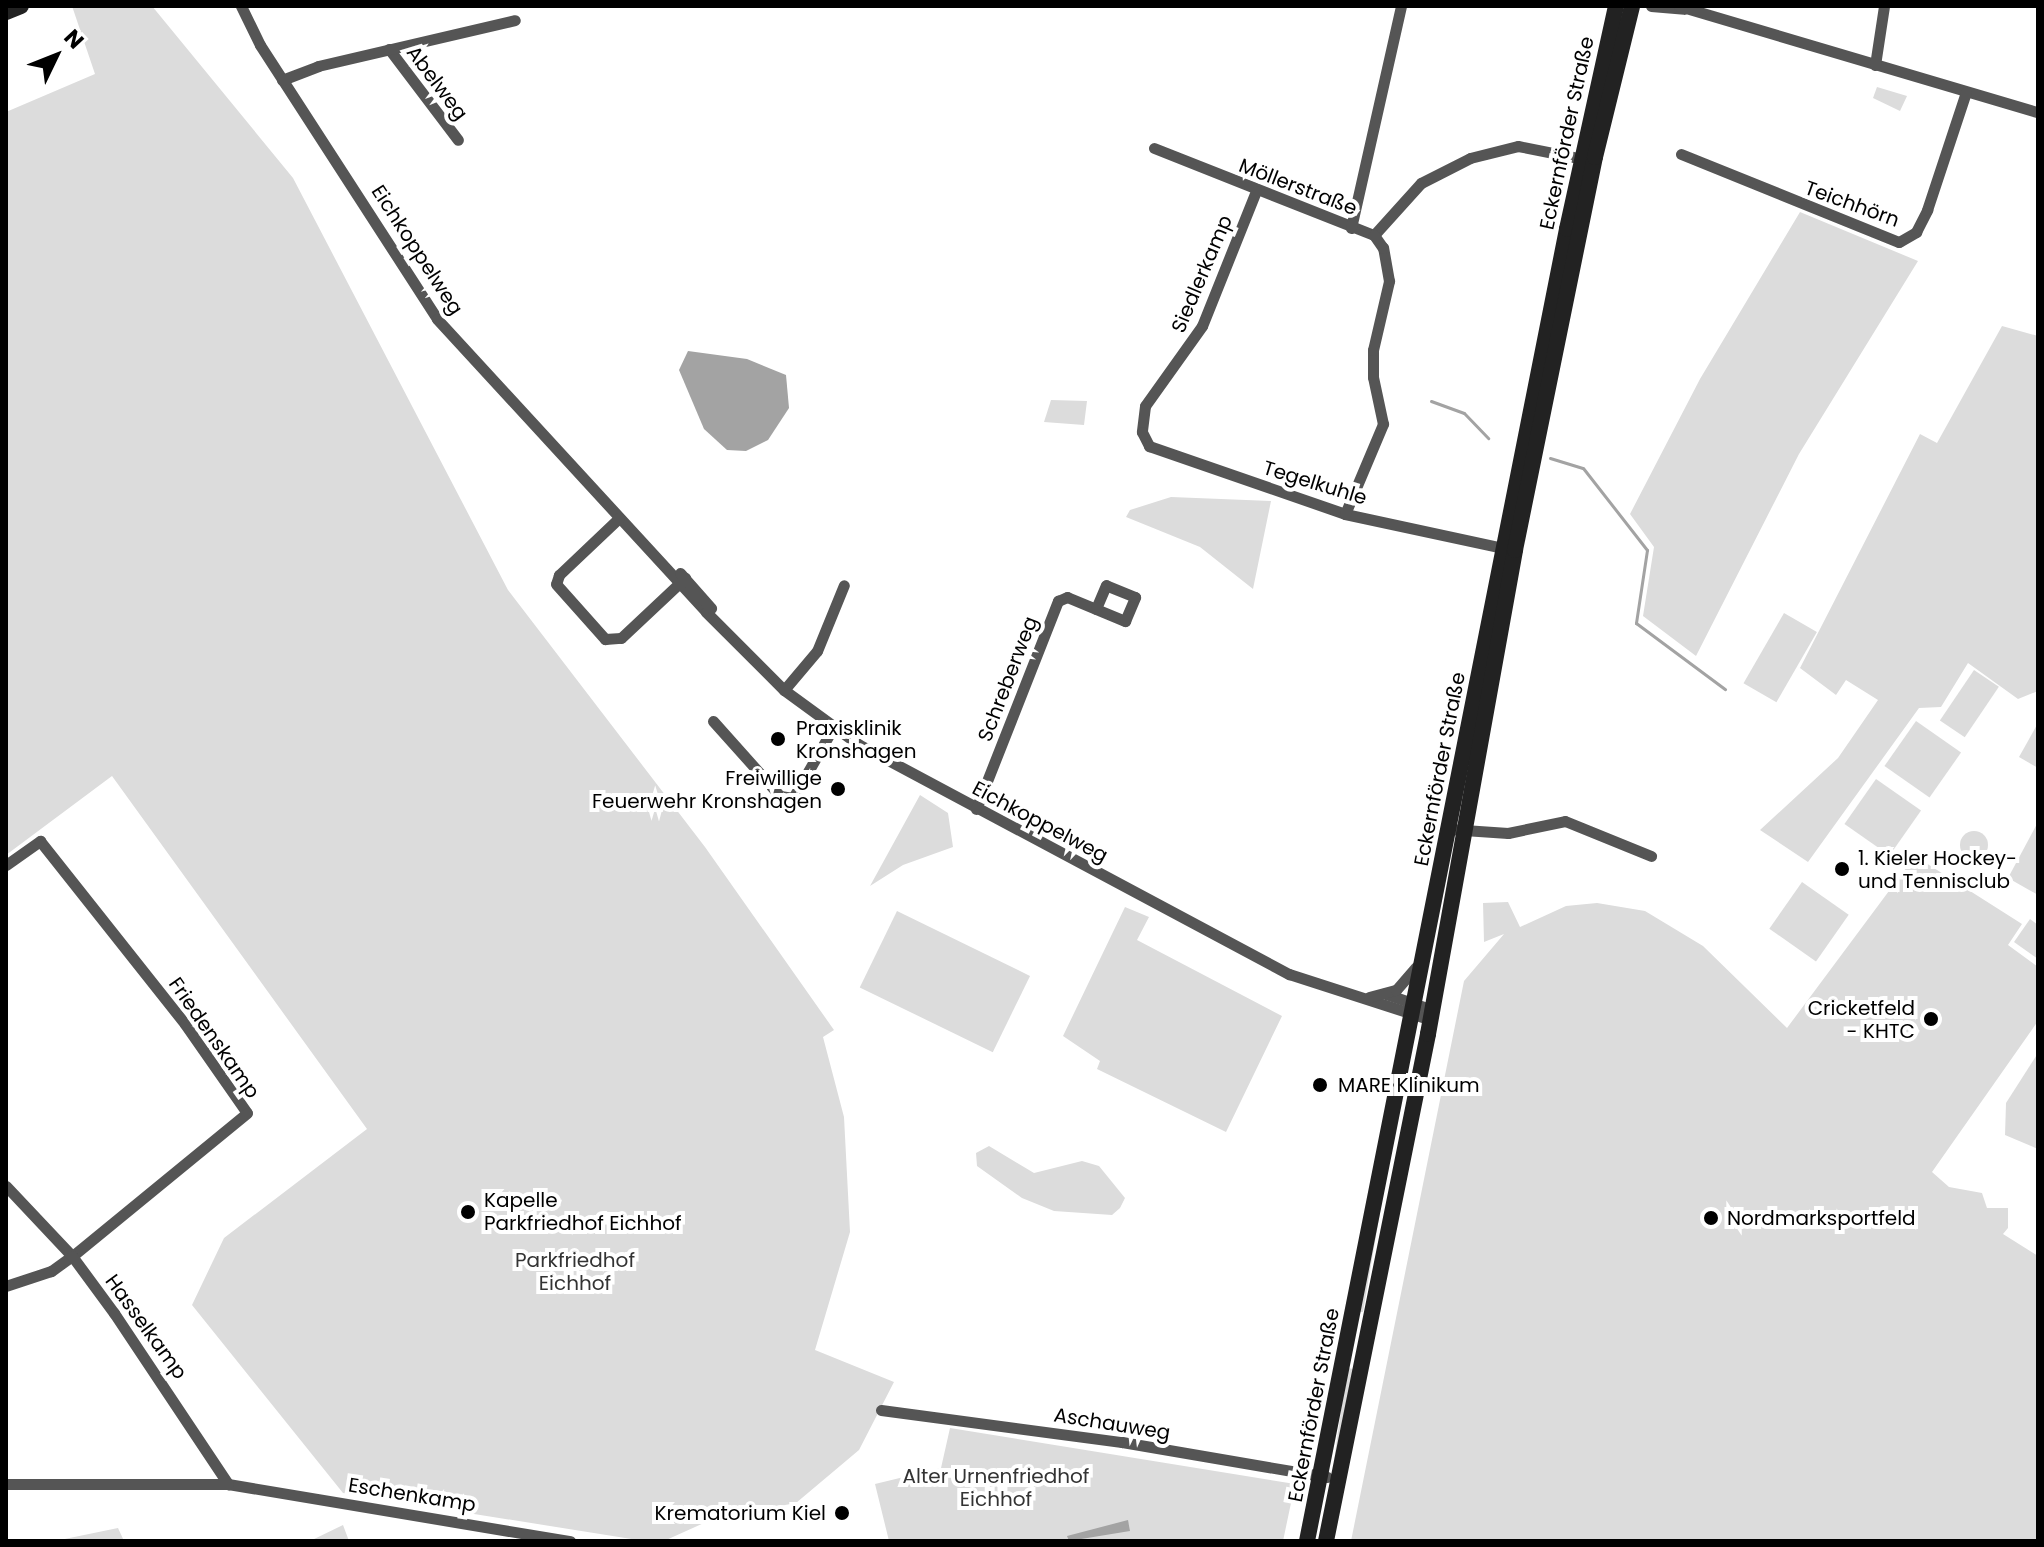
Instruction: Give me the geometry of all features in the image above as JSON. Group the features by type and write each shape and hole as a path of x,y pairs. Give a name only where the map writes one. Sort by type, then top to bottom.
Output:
{"main road":[{"path":"6,12 21,6"},
{"name":"Eckernförder Straße","path":"1326,1541 1432,1015 1456,829 1616,6"},
{"name":"Eckernförder Straße","path":"1587,160 1632,6"},
{"name":"Eckernförder Straße","path":"1307,1541 1425,951 1456,829"}],"street":[{"name":"Eichkoppelweg","path":"241,6 282,80 437,319 619,518 784,690 833,728 976,809 1289,974 1432,1015"},
{"path":"1351,228 1401,6"},
{"path":"1651,6 1682,7 2038,112"},
{"path":"1875,65 1884,6"},
{"name":"Abelweg","path":"282,80 389,49 515,20"},
{"name":"Abelweg","path":"389,49 458,140"},
{"name":"Teichhörn","path":"1681,154 1899,242 1916,232 1927,210 1966,92"},
{"name":"Möllerstraße","path":"1154,148 1256,191 1374,235 1421,183 1470,158 1518,146 1587,160"},
{"name":"Siedlerkamp","path":"1145,406 1202,326 1256,191"},
{"path":"1345,514 1383,424 1373,377 1373,350 1389,281 1383,248 1374,235"},
{"name":"Tegelkuhle","path":"1145,406 1145,439 1162,453 1345,514 1509,549"},
{"path":"619,518 559,575 559,593 605,639 612,640 621,638 682,581"},
{"path":"784,690 817,651 844,585"},
{"name":"Schreberweg","path":"976,809 1058,601 1067,597 1096,609"},
{"path":"713,721 780,796 793,798 833,728"},
{"path":"1456,829 1508,833 1565,821 1651,856"},
{"name":"Friedenskamp","path":"6,865 40,841 185,1024 247,1113 72,1256"},
{"path":"1386,994 1408,981 1425,951"},
{"name":"Eichkoppelweg","path":"1369,997 1386,994 1415,1010"},
{"name":"Hasselkamp","path":"6,1186 72,1256 170,1390 228,1484"},
{"path":"6,1286 51,1271 72,1256"},
{"name":"Aschauweg","path":"881,1410 1122,1442 1338,1479"},
{"path":"6,1484 228,1484"},
{"name":"Eschenkamp","path":"228,1484 570,1541"}],"green space":[{"name":"Parkfriedhof Eichhof","path":"72,6 152,6 293,178 508,590 705,847 834,1030 823,1037 844,1117 850,1232 815,1350 894,1382 859,1450 796,1503 715,1518 664,1541 644,1541 343,1493 192,1305 224,1238 367,1129 112,776 6,855 6,112 95,74"},
{"path":"1877,87 1907,96 1900,111 1873,98"},
{"path":"1800,212 1918,261 1799,454 1696,656 1643,616 1654,547 1630,514 1700,379"},
{"path":"2002,326 2038,336 2038,691 2018,699 1968,663 1941,707 1919,708 1808,862 1760,830 1838,758 1878,700 1846,680 1836,695 1800,668 1920,434 1937,443"},
{"path":"1051,400 1087,401 1084,425 1044,422"},
{"path":"1171,497 1271,501 1253,589 1200,547 1126,517 1130,510"},
{"path":"1784,613 1817,632 1776,702 1744,683"},
{"path":"1974,670 1999,687 1965,737 1940,721"},
{"path":"1916,721 1961,753 1930,798 1884,766"},
{"path":"2038,723 2038,768 2019,757"},
{"path":"1876,779 1921,811 1890,856 1844,824"},
{"path":"920,795 948,813 953,847 903,865 870,886"},
{"path":"2038,822 2038,895 2008,878"},
{"path":"1974,831 1984,835 1988,845 1984,855 1974,859 1964,855 1960,845 1964,835"},
{"name":"Nordmarksportfeld","path":"1915,856 2022,924 2008,945 2038,967 2038,1021 1932,1172 1949,1187 1982,1193 1987,1208 2008,1208 2008,1228 2003,1234 2038,1256 2038,1541 1351,1541 1464,981 1504,934 1484,942 1483,903 1508,902 1520,927 1566,906 1597,903 1645,911 1703,946 1787,1028"},
{"path":"1802,882 1849,915 1816,961 1769,929"},
{"path":"1125,907 1149,917 1137,940 1282,1016 1226,1132 1097,1069 1100,1061 1063,1036"},
{"path":"897,911 1030,976 993,1052 860,987"},
{"path":"2030,919 2038,925 2038,959 2014,942"},
{"path":"2038,1053 2038,1149 2005,1135 2006,1103"},
{"path":"989,1146 1034,1173 1082,1161 1099,1166 1125,1198 1112,1215 1054,1211 1022,1198 977,1166 976,1153"},
{"path":"1384,1189 1363,1312 1358,1312"},
{"path":"1347,1368 1354,1369 1341,1463 1334,1462"},
{"name":"Alter Urnenfriedhof Eichhof","path":"950,1428 1295,1484 1283,1541 889,1541 875,1484 941,1468"},
{"path":"343,1525 349,1541 310,1541"},
{"path":"118,1528 124,1541 55,1541"}],"shaded area":[{"path":"688,351 747,359 786,375 789,408 768,440 746,451 727,450 704,429 679,370"},
{"path":"1128,1520 1130,1531 1069,1541 1067,1536"}],"waterway":[{"path":"1431,401 1464,413 1488,438"},
{"path":"1550,458 1583,468 1647,550 1636,623 1725,689"}],"place":[{"name":"Praxisklinik Kronshagen","path":"778,739"},
{"name":"Freiwillige Feuerwehr Kronshagen","path":"838,789"},
{"name":"1. Kieler Hockey- und Tennisclub","path":"1842,869"},
{"name":"Cricketfeld - KHTC","path":"1931,1019"},
{"name":"MARE Klinikum","path":"1320,1085"},
{"name":"Kapelle Parkfriedhof Eichhof","path":"468,1212"},
{"name":"Nordmarksportfeld","path":"1711,1218"},
{"name":"Krematorium Kiel","path":"842,1513"}]}
